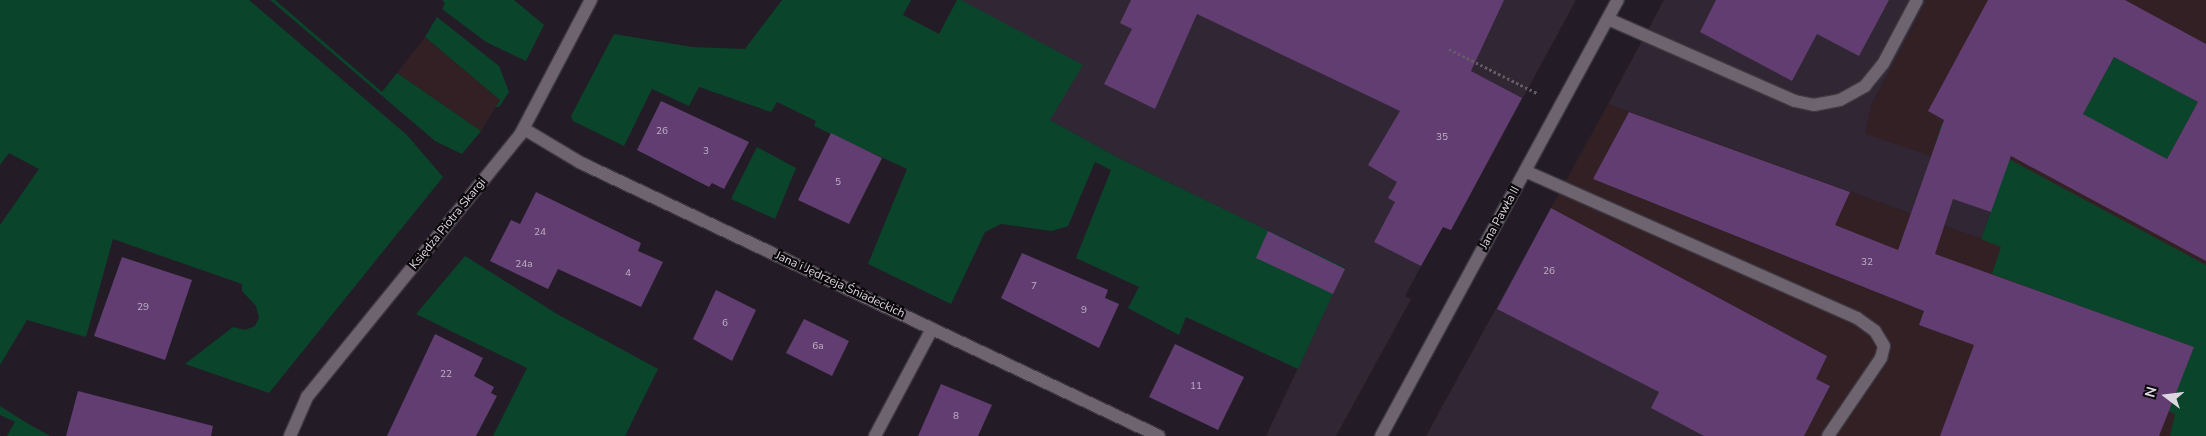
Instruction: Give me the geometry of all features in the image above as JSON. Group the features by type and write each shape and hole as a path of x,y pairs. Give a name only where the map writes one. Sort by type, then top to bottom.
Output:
{"street":[{"name":"Księdza Piotra Skargi","path":"290,436 307,397 524,128 591,0"},
{"name":"Jana Pawła II","path":"1381,436 1618,0"},
{"path":"1608,19 1794,101 1814,105 1840,100 1865,86 1883,64 1917,0"},
{"name":"Jana i Jędrzeja Śniadeckich","path":"524,128 581,163 1159,436"},
{"path":"1525,171 1857,318 1875,331 1884,346 1881,358 1828,436"},
{"path":"875,436 932,328"}],"path":[{"path":"1449,49 1537,93"}],"shaded area":[{"path":"961,0 1576,0 1451,230 1443,227 1421,266 1405,296 1411,299 1336,436 1266,436 1345,268 1117,157 1050,120 1055,110"},
{"path":"1664,0 1927,0 1871,106 1932,155 2002,180 1981,239 1608,104"},
{"path":"1927,0 2206,0 2206,318 2202,317 2170,436 1804,436 1830,387 1816,379 1827,356 1551,208 1608,104 1981,239 2002,180 1865,134 1871,106"},
{"path":"425,37 500,100 481,131 397,73"},
{"path":"1551,208 1827,356 1830,386 1804,436 1426,436"}],"green space":[{"path":"0,0 249,0 407,135 443,177 269,393 185,364 233,327 245,330 255,326 259,318 256,306 242,291 242,284 113,239 86,337 27,320 0,365 0,225 39,169 9,153 0,165"},
{"path":"270,0 275,0 382,92 397,73 481,131 462,154 435,141"},
{"path":"442,0 514,0 544,25 526,61 486,42 442,9 445,3"},
{"path":"782,0 911,0 903,15 939,34 957,0 961,0 1083,65 1050,120 1117,157 1345,268 1298,369 1186,317 1179,335 1128,308 1139,287 1076,258 1111,170 1095,162 1068,226 1052,231 1001,224 985,232 951,304 868,264 907,169 814,126 816,121 777,102 771,112 699,87 689,106 652,89 624,146 573,121 571,116 614,34 692,47 745,49"},
{"path":"437,17 499,66 509,92 499,107 496,107 500,100 425,37"},
{"path":"2114,57 2198,102 2167,159 2083,114"},
{"path":"1942,123 2206,265 2206,436 2170,436 2175,414 2168,411 2194,347 1992,274 2001,247 1981,239 2002,180 1932,155"},
{"path":"757,147 796,168 775,219 731,199"},
{"path":"465,256 557,314 658,369 625,436 493,436 527,368 416,314"},
{"path":"0,406 50,436 7,436 15,422 0,415"}],"building":[{"path":"1131,0 1504,0 1471,71 1522,98 1451,230 1443,227 1421,266 1374,242 1395,202 1388,198 1397,182 1368,165 1400,111 1197,14 1155,109 1104,84 1132,29 1120,23"},
{"path":"1716,0 1889,0 1859,56 1817,34 1792,81 1700,32"},
{"path":"1988,0 2125,0 2206,44 2206,261 2011,156 1991,212 1953,199 1935,254 2194,347 2159,436 1940,436 1974,345 1919,325 1924,311 1593,179 1629,112 1850,192 1835,225 1898,250 1944,120 1928,111","holes":["2114,57 2198,102 2167,159 2083,114"]},
{"path":"661,101 749,142 724,189 712,183 709,187 637,150"},
{"path":"831,133 882,158 849,224 798,200"},
{"path":"536,192 641,243 638,251 663,262 641,307 558,269 548,289 490,261 511,220 520,224"},
{"path":"1551,208 1827,356 1816,379 1830,386 1804,436 1704,436 1651,408 1659,392 1497,309"},
{"path":"1268,231 1345,269 1333,294 1256,258"},
{"path":"1022,253 1108,290 1105,298 1119,304 1099,348 1001,298"},
{"path":"122,257 192,280 165,360 94,336"},
{"path":"716,290 756,310 732,361 693,339"},
{"path":"804,319 849,341 832,376 786,353"},
{"path":"435,334 483,358 474,376 494,387 491,393 497,396 476,436 387,436"},
{"path":"1175,344 1244,377 1218,430 1149,397"},
{"path":"941,384 992,405 978,436 918,436"},
{"path":"78,391 213,426 211,436 66,436"}]}
